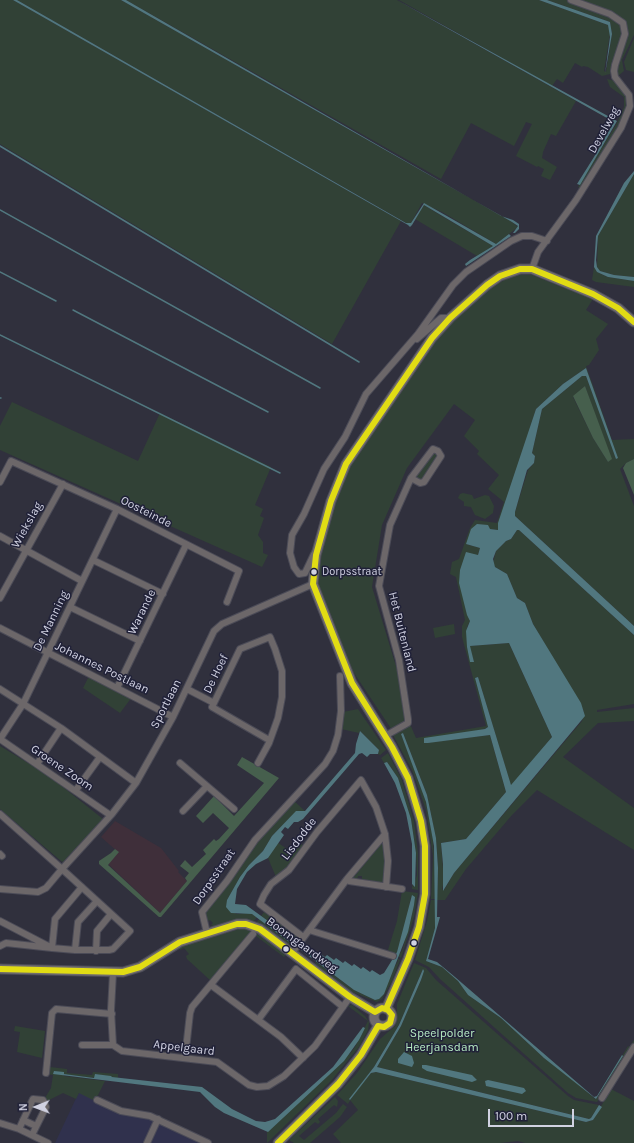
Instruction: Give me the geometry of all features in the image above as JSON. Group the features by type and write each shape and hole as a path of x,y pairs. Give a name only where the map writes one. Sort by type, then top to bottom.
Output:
{"main road":[{"name":"Dorpsstraat","path":"342,672 313,584 318,547 331,501 346,464 432,338 450,318 487,284 500,276 520,269 532,269"},
{"path":"532,269 593,294 618,308 634,322"},
{"path":"342,672 358,693 400,761 416,799 425,846 425,894 419,927 408,959 386,1009"},
{"name":"Boomgaardweg","path":"207,934 237,924 253,925 350,996 375,1012"},
{"path":"0,970 113,973 133,970 171,946 207,934"},
{"path":"380,1008 386,1009 392,1015 391,1022 386,1026 378,1026 374,1020 375,1012 380,1008"},
{"path":"278,1143 338,1084 361,1055 378,1026"}],"street":[{"name":"Develweg","path":"532,269 538,252 576,200 621,128 630,106 629,95 615,77 614,71 625,34 623,23 610,14 571,0"},
{"name":"Dorpsstraat","path":"318,547 305,573 299,574 294,568 290,553 292,535 304,514 324,469 345,437 366,394 409,344 453,285 478,262 522,236 532,236 547,241"},
{"name":"Dorpsstraat","path":"409,344 441,318 450,318"},
{"name":"Het Buitenland","path":"385,736 406,724 408,721 399,660 379,586 390,525 411,478 433,449 438,451 441,456 424,482 420,483 411,478"},
{"name":"Oosteinde","path":"0,482 11,461 117,509 240,571 227,602"},
{"name":"Wiekslag","path":"0,598 63,484"},
{"name":"De Manning","path":"0,739 23,704 117,509"},
{"path":"0,536 82,581"},
{"name":"Warande","path":"117,688 186,545"},
{"path":"93,560 163,594"},
{"name":"Sportlaan","path":"0,889 38,892 46,888 110,815 136,783 173,717 214,631 222,624 313,584"},
{"path":"70,607 140,641"},
{"name":"Johannes Postlaan","path":"0,628 173,717"},
{"name":"De Hoef","path":"258,763 269,740 278,718 282,684 279,661 270,637 240,649 212,707 269,740"},
{"name":"Dorpsstraat","path":"207,934 202,912 230,876 255,840 325,764 333,751 338,735 341,711 342,672"},
{"name":"De Hoef","path":"187,689 214,703"},
{"path":"0,690 61,728 136,783"},
{"path":"37,764 61,728"},
{"name":"Groene Zoom","path":"0,739 76,790 110,815"},
{"path":"76,790 100,756"},
{"path":"180,763 234,809"},
{"name":"Lisdodde","path":"303,938 260,904 271,884 289,870 317,832 361,780 376,807 384,834"},
{"path":"183,810 207,786"},
{"path":"0,814 130,931 113,949 109,950 75,950 6,944 0,946"},
{"path":"292,954 347,879 384,834"},
{"path":"384,834 388,861 386,887"},
{"path":"347,879 349,881 402,889"},
{"path":"52,948 55,919 82,887"},
{"path":"75,950 78,922 97,901"},
{"path":"96,951 97,931 111,914"},
{"path":"0,921 52,948"},
{"path":"309,930 393,956"},
{"path":"185,1058 192,1007 253,934"},
{"path":"258,1020 296,969 343,1007"},
{"path":"82,1045 113,1045 113,973"},
{"path":"211,985 281,1037 303,1058"},
{"name":"Appelgaard","path":"113,1045 122,1051 217,1062 249,1085 257,1087 275,1083 303,1058 315,1046 350,996"},
{"path":"46,1073 52,1013 56,1009 112,1014"},
{"path":"602,1098 634,1047"},
{"path":"19,1129 33,1099 43,1100 46,1107 32,1135"},
{"path":"97,1100 121,1111 158,1119 208,1143"},
{"path":"147,1143 158,1119"},
{"path":"23,1120 36,1126"},
{"path":"0,1123 19,1129 48,1143"}],"shaded area":[{"path":"13,0 17,0 406,223 411,223 424,203 496,244 509,234 511,236 466,266 465,264 470,260 493,246 424,205 410,227"},
{"path":"121,0 126,0 471,199"},
{"path":"397,0 617,121 580,185 577,184 614,122"},
{"path":"539,0 547,0 610,22 612,34 605,74 610,37 608,25"},
{"path":"634,171 634,174 598,236 596,260 597,267 600,271 614,275 634,277 634,281 608,277 597,272 594,267 596,236 624,183"},
{"path":"502,216 519,224 519,229 515,233 513,233 518,226"},
{"path":"586,368 618,458 616,459 586,376 582,376 542,409 532,453 535,456 534,463 527,470 515,516 634,626 634,635 519,530 517,530 511,539 506,541 496,551 493,559 495,567 507,574 517,598 525,603 533,624 581,703 585,716 454,873 443,891 441,843 466,839 506,792 490,735 428,743 424,743 424,738 485,729 488,727 475,678 478,677 511,785 552,737 509,643 470,646 474,662 470,662 466,631 470,621 467,615 459,583 460,570 466,552 478,555 480,548 466,544 471,529 477,524 488,525 490,529 498,530 498,523 536,409 563,384"},
{"path":"585,386 612,459 608,462 593,438 573,396"},
{"path":"634,459 634,495 623,468 626,463"},
{"path":"360,731 379,750 378,754 370,754 367,757 362,753 359,754 303,819 298,822 294,822 288,829 285,827 281,832 284,835 268,858 256,864 247,872 237,889 235,904 246,905 293,939 292,944 252,914 231,913 226,907 227,900 240,877 249,865 263,851 272,836 296,811 305,811 355,753"},
{"path":"403,733 427,795 436,838 438,868 437,917 440,917 428,959 437,962 594,1097 597,1096 622,1055 623,1056 596,1099 544,1058 501,1018 468,995 458,981 442,967 426,961 435,928 434,846 426,802 401,734"},
{"path":"242,757 279,778 161,917 159,917 99,864 99,861 115,849 119,852 108,865 160,913 187,881 185,878 189,873 180,866 185,860 192,867 206,854 203,850 214,839 216,841 219,839 229,828 213,813 203,823 196,816 214,796 234,816 264,783 237,765"},
{"path":"387,762 398,778 411,819 416,853 415,887 412,884 412,844 406,813 395,783 384,763"},
{"path":"115,821 161,848 179,871 178,872 187,881 160,913 108,864 118,852 101,837"},
{"path":"412,895 415,897 408,932 384,994 379,999 375,1000 354,990 301,950 307,947 316,954 318,952 325,957 327,955 334,960 336,958 343,963 345,961 352,966 354,964 361,969 363,967 370,972 372,970 380,975 384,973 397,952"},
{"path":"423,969 424,971 421,980 401,1026 377,1067 589,1119 599,1105 602,1107 593,1120 586,1122 376,1072 371,1073 350,1100 349,1099 374,1067 399,1025"},
{"path":"363,1027 365,1028 359,1040 344,1061 268,1132 224,1113 215,1107 200,1092 53,1074 54,1071 64,1072 64,1074 94,1078 95,1074 202,1087 232,1109 256,1121 265,1122 275,1119 333,1067"},
{"path":"404,1052 412,1056 414,1063 412,1067 398,1063 398,1059"},
{"path":"422,1065 472,1075 477,1080 472,1082 427,1071 422,1068"},
{"path":"488,1080 524,1088 526,1091 522,1094 486,1086 485,1081"},
{"path":"79,1092 126,1112 156,1119 208,1143 55,1143"}],"green space":[{"path":"0,0 13,0 401,221 332,344 0,144"},
{"path":"17,0 121,0 512,222 518,227 496,244 442,212 422,203 411,223 408,224"},
{"path":"126,0 397,0 576,101 556,136 551,134 543,152 542,158 557,167 550,180 541,176 544,169 516,156 532,124 526,122 514,146 471,123 441,179"},
{"path":"399,0 539,0 608,25 610,34 604,71 606,72 612,34 610,22 547,0 567,0 604,13 619,21 623,31 610,74 602,76 588,67 582,67 575,63 563,83 557,79 552,86"},
{"path":"575,0 634,0 634,35 622,60 624,71 618,76 616,71 627,34 625,22 619,16"},
{"path":"634,38 634,72 626,70 624,62"},
{"path":"607,79 615,81 628,98 626,113 581,189 578,187 617,123 624,107 624,97 610,87"},
{"path":"634,174 634,277 614,275 600,271 597,267 598,236"},
{"path":"424,205 493,246 477,256 415,219"},
{"path":"594,267 597,272 608,277 634,281 634,287 596,282 592,280"},
{"path":"516,274 532,275 593,299 586,310 608,324 596,339 599,350 589,365 586,366 612,440 634,439 634,459 626,463 620,469 634,506 634,626 515,516 528,470 534,463 535,456 532,453 542,409 582,376 586,376 616,458 586,368 563,384 536,409 498,530 490,529 466,544 480,548 478,555 460,570 470,621 467,627 467,647 474,662 469,646 509,643 552,737 511,786 478,677 475,678 488,727 485,729 424,743 490,735 506,792 466,839 441,843 444,881 442,889 444,890 454,873 582,721 584,712 533,624 525,603 517,598 507,574 495,567 493,563 496,551 506,541 511,539 517,530 519,530 634,635 634,704 597,710 597,712 634,708 634,721 598,723 563,757 634,808 634,850 537,790 512,815 466,869 445,900 437,900 438,868 436,839 427,795 403,733 401,734 423,790 432,828 435,868 435,899 431,899 433,856 426,810 412,770 393,735 410,724 416,738 486,726 462,637 462,626 465,620 456,577 450,574 452,562 459,559 470,528 475,520 497,523 504,502 488,489 499,475 477,454 479,451 464,436 475,420 454,404 407,468 382,525 372,587 402,686 406,719 405,722 392,730 348,664 318,587 317,566 330,512 353,459 440,333 487,289","holes":["585,386 611,459 608,462 593,438 573,397"]},
{"path":"12,402 138,461 160,413 271,467 255,505 263,509 260,516 264,518 258,535 263,542 263,553 268,555 262,567 0,450 0,426"},
{"path":"432,452 436,452 439,457 422,480 416,480 415,476"},
{"path":"463,493 472,495 474,499 485,495 489,496 494,506 493,513 485,519 475,515 471,507 464,506 464,502 458,498 460,494"},
{"path":"454,624 455,634 435,638 433,628"},
{"path":"89,676 132,697 120,713 83,688"},
{"path":"358,709 386,750 380,755 378,754 379,750 360,731 359,733 341,729 343,712"},
{"path":"0,746 48,775 103,819 63,862 0,809"},
{"path":"388,753 402,780 414,821 418,853 418,890 412,889 412,884 413,887 417,875 416,853 411,819 398,778 387,762 384,763 381,758"},
{"path":"293,800 305,811 288,820 272,836 263,851 249,865 240,877 227,900 236,914 251,913 257,917 254,921 243,920 215,927 211,925 213,923 210,920 206,922 205,910 257,841"},
{"path":"297,841 304,846 287,869 276,877 268,858 277,842 287,849 289,846 291,848"},
{"path":"383,842 385,843 386,882 382,885 372,883 372,881 362,879 362,876 358,876 357,880 353,880 353,878"},
{"path":"402,891 418,893 414,917 401,958 398,956 402,951 412,915 411,896 407,918 397,952 394,956 393,953 388,950 397,921"},
{"path":"431,900 435,900 435,928 426,961 442,967 458,981 468,995 501,1018 544,1058 557,1066 594,1098 596,1099 628,1046 629,1047 634,1040 634,1044 597,1102 576,1098 568,1093 440,979 429,967 415,960 427,921"},
{"path":"264,912 298,936 296,938 298,939 292,947 289,945 288,947 255,924 259,919 293,944 293,939 261,916"},
{"path":"246,927 255,930 287,953 284,957 252,933 211,981 187,959 186,956 189,954 184,948 180,950 179,948 180,946"},
{"path":"397,958 400,960 392,981 382,999 377,1002 345,989 314,965 316,962 354,990 375,1000 398,961"},
{"name":"Speelpolder Heerjansdam","path":"414,963 426,968 436,980 568,1096 574,1100 599,1105 589,1119 377,1067 401,1026 421,980 423,969 399,1025 374,1067 359,1087 371,1073 376,1072 586,1122 593,1120 611,1089 634,1101 634,1143 525,1143 518,1141 501,1143 341,1143 333,1134 358,1110 350,1100 348,1104 337,1095 357,1073 380,1039 395,1026 397,1021 397,1004"},
{"path":"352,1005 365,1016 369,1022 368,1030 359,1047 331,1081 267,1143 267,1132 355,1047 368,1021 348,1006"},
{"path":"15,1026 45,1031 42,1058 17,1052 20,1032 14,1031"},
{"path":"50,1067 67,1069 67,1073 92,1075 93,1072 118,1074 118,1078 95,1074 95,1078 63,1074 64,1076 105,1081 95,1101 79,1093 76,1099 63,1093 47,1101 45,1098 51,1088 53,1075 48,1074"},
{"path":"335,1097 338,1101 337,1107 334,1105 318,1119 320,1122 318,1124 315,1122 299,1136 304,1140 336,1113 343,1104 347,1107 340,1117 310,1143 294,1143 289,1140"}],"waterway":[{"path":"0,146 359,362"},
{"path":"0,210 320,388"},
{"path":"0,272 56,301"},
{"path":"73,310 268,412"},
{"path":"0,335 280,473"}],"transit line":[{"path":"386,1009 408,959 419,927 425,894 425,846 421,821 408,778 392,747 352,683 313,584 316,555 331,501 346,464 432,338 450,318 487,285 500,276 520,269 532,269 593,294 618,308 634,322"},
{"path":"0,969 123,972 140,967 180,942 237,924 246,924 260,929 350,997 375,1012 382,1008 388,1010 392,1015 390,1023 384,1027 378,1026 361,1055 338,1084 278,1143"}],"place":[{"name":"Dorpsstraat","path":"314,572"}]}
